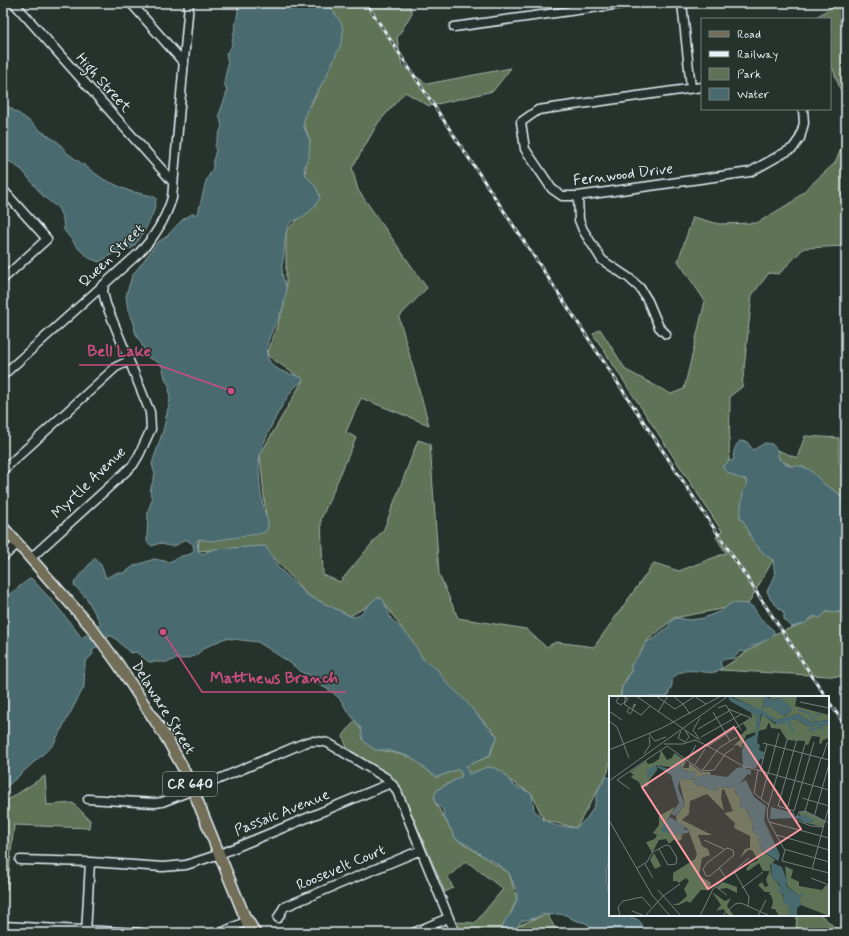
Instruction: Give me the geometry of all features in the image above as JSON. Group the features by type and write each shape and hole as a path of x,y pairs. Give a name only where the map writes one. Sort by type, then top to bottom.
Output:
{"highway":[{"path":"247,921 253,933"}],"main road":[{"name":"Delaware Street","path":"3,527 91,627 118,664 167,739 193,790 247,921"}],"street":[{"name":"High Street","path":"14,3 172,182"},
{"path":"131,3 184,62"},
{"name":"Queen Street","path":"3,375 151,241 162,224 172,198 172,182 189,3"},
{"path":"454,26 628,3"},
{"path":"682,3 691,88"},
{"name":"Fernwood Drive","path":"701,87 538,110 521,122 525,149 552,189 562,196 578,196 750,172 793,148 800,138 804,123 803,110"},
{"path":"3,190 47,239 3,279"},
{"path":"578,196 579,220 582,230 602,260 629,278 640,288 648,301 659,327 666,334"},
{"name":"Myrtle Avenue","path":"31,558 133,465 151,429 152,421 150,412 106,304 103,292 104,284"},
{"path":"3,470 116,367 129,361"},
{"path":"3,557 18,543"},
{"path":"88,799 155,803 162,802 311,741 328,743 386,778 396,789 455,933"},
{"name":"Passaic Avenue","path":"20,860 178,867 195,863 220,854 391,783"},
{"name":"Roosevelt Court","path":"278,918 284,907 421,850"},
{"path":"86,932 90,862"},
{"path":"413,933 448,918"},
{"path":"221,933 247,921"},
{"path":"3,926 86,932 140,933"}],"green space":[{"path":"328,3 409,3 412,13 397,38 402,66 427,84 511,68 493,91 429,106 405,92 378,123 352,168 358,190 427,288 399,317 429,425 361,398 346,432 356,438 321,519 323,575 340,582 384,529 418,440 430,444 439,574 458,618 526,629 546,647 556,642 594,647 654,563 679,571 726,553 716,537 722,531 593,334 600,329 626,370 671,394 684,389 705,301 678,261 693,217 719,224 757,223 792,202 835,163 846,137 846,246 804,248 779,274 769,273 752,295 742,387 730,396 729,461 723,468 747,481 740,517 773,560 748,604 674,618 647,641 622,687 620,696 609,696 608,772 576,828 544,820 532,794 488,767 469,774 466,766 490,756 497,735 423,659 381,598 350,616 307,595 264,546 198,551 199,539 267,527 260,455 303,380 267,355 284,305 286,288 286,231 320,197 305,174 310,141 303,121 335,57 343,29"},
{"path":"838,3 846,3 846,106 831,65 831,18 815,18"},
{"path":"805,436 839,438 839,463 846,464 846,503 838,493 779,459 777,450 797,458"},
{"path":"826,612 846,612 846,677 720,670 774,634 794,627"},
{"path":"355,720 372,748 411,757 437,777 459,769 462,776 437,790 435,802 456,839 509,873 517,899 502,932 547,914 555,928 571,933 458,933 453,922 475,923 503,889 466,861 448,877 453,888 445,892 399,784 347,748 343,736"},
{"path":"45,776 47,805 73,803 90,820 89,828 14,825 7,890 3,883 3,803"},
{"path":"797,916 822,916 841,933 796,933"}],"water":[{"path":"237,3 328,3 341,23 343,35 340,46 326,77 307,109 303,125 310,141 309,156 304,168 305,174 316,187 320,197 312,209 301,218 291,222 287,229 282,267 286,295 283,309 270,336 266,349 269,360 276,368 286,373 301,377 303,380 291,392 279,411 263,445 260,455 261,495 263,508 268,523 267,528 265,532 262,533 211,541 199,539 197,541 198,551 202,554 214,549 264,546 267,548 278,567 307,595 350,616 355,617 359,615 376,598 379,597 384,601 391,619 410,637 423,659 437,669 447,683 464,699 490,730 497,735 497,738 492,746 490,756 466,766 469,774 487,767 495,768 503,772 514,786 531,793 534,810 544,820 557,826 576,828 591,812 595,804 598,790 606,776 609,778 609,863 607,869 607,889 609,893 609,916 627,916 637,919 643,927 643,933 595,933 586,923 574,920 566,915 559,914 542,914 535,918 521,921 515,931 509,933 502,932 501,930 505,920 512,912 517,899 517,892 509,873 492,860 487,859 468,845 456,839 444,817 443,810 435,802 434,796 437,790 462,776 459,769 437,777 411,757 387,750 375,750 363,740 361,728 341,700 331,691 320,685 312,676 303,673 258,642 225,638 204,648 195,656 168,662 149,662 136,652 130,653 115,638 109,636 92,651 93,654 85,662 84,687 53,745 3,790 3,599 31,578 56,605 82,638 101,624 87,599 74,585 75,581 95,558 101,565 106,578 116,573 124,573 134,566 154,559 169,562 191,554 194,550 193,544 185,539 174,546 168,546 160,543 152,546 147,542 148,511 152,500 150,491 155,474 152,464 163,431 170,400 169,385 166,381 162,366 158,362 149,358 135,332 134,323 128,310 126,296 132,276 158,242 166,237 182,220 192,214 198,214 206,181 213,168 216,150 215,146 222,126 219,115 227,91 224,82 228,64 226,53 231,48 238,12"},
{"path":"3,103 59,143 67,153 103,179 129,191 156,198 156,204 148,224 132,248 114,253 99,262 89,258 79,249 64,230 63,219 58,208 43,196 22,170 3,157"},
{"path":"740,441 747,442 753,450 765,443 772,444 777,450 779,459 789,466 801,466 810,470 824,484 838,493 846,503 846,612 826,612 820,618 813,616 806,623 792,627 784,619 784,613 771,600 767,591 775,576 773,560 765,555 752,540 740,517 743,492 747,485 746,479 738,478 727,472 722,466 729,461 734,460 734,450"},
{"path":"731,603 748,604 753,607 761,619 774,631 773,635 769,639 751,647 747,652 740,651 734,658 723,660 720,663 722,667 718,671 684,671 678,674 672,680 672,685 667,696 621,696 622,687 631,672 631,665 642,651 645,643 657,637 668,627 672,620 677,618 690,620 704,618 721,611"}],"railway":[{"path":"366,3 825,696"},
{"path":"829,702 846,727"}],"place":[{"name":"Bell Lake","path":"231,391"},
{"name":"Matthews Branch","path":"163,632"}]}
